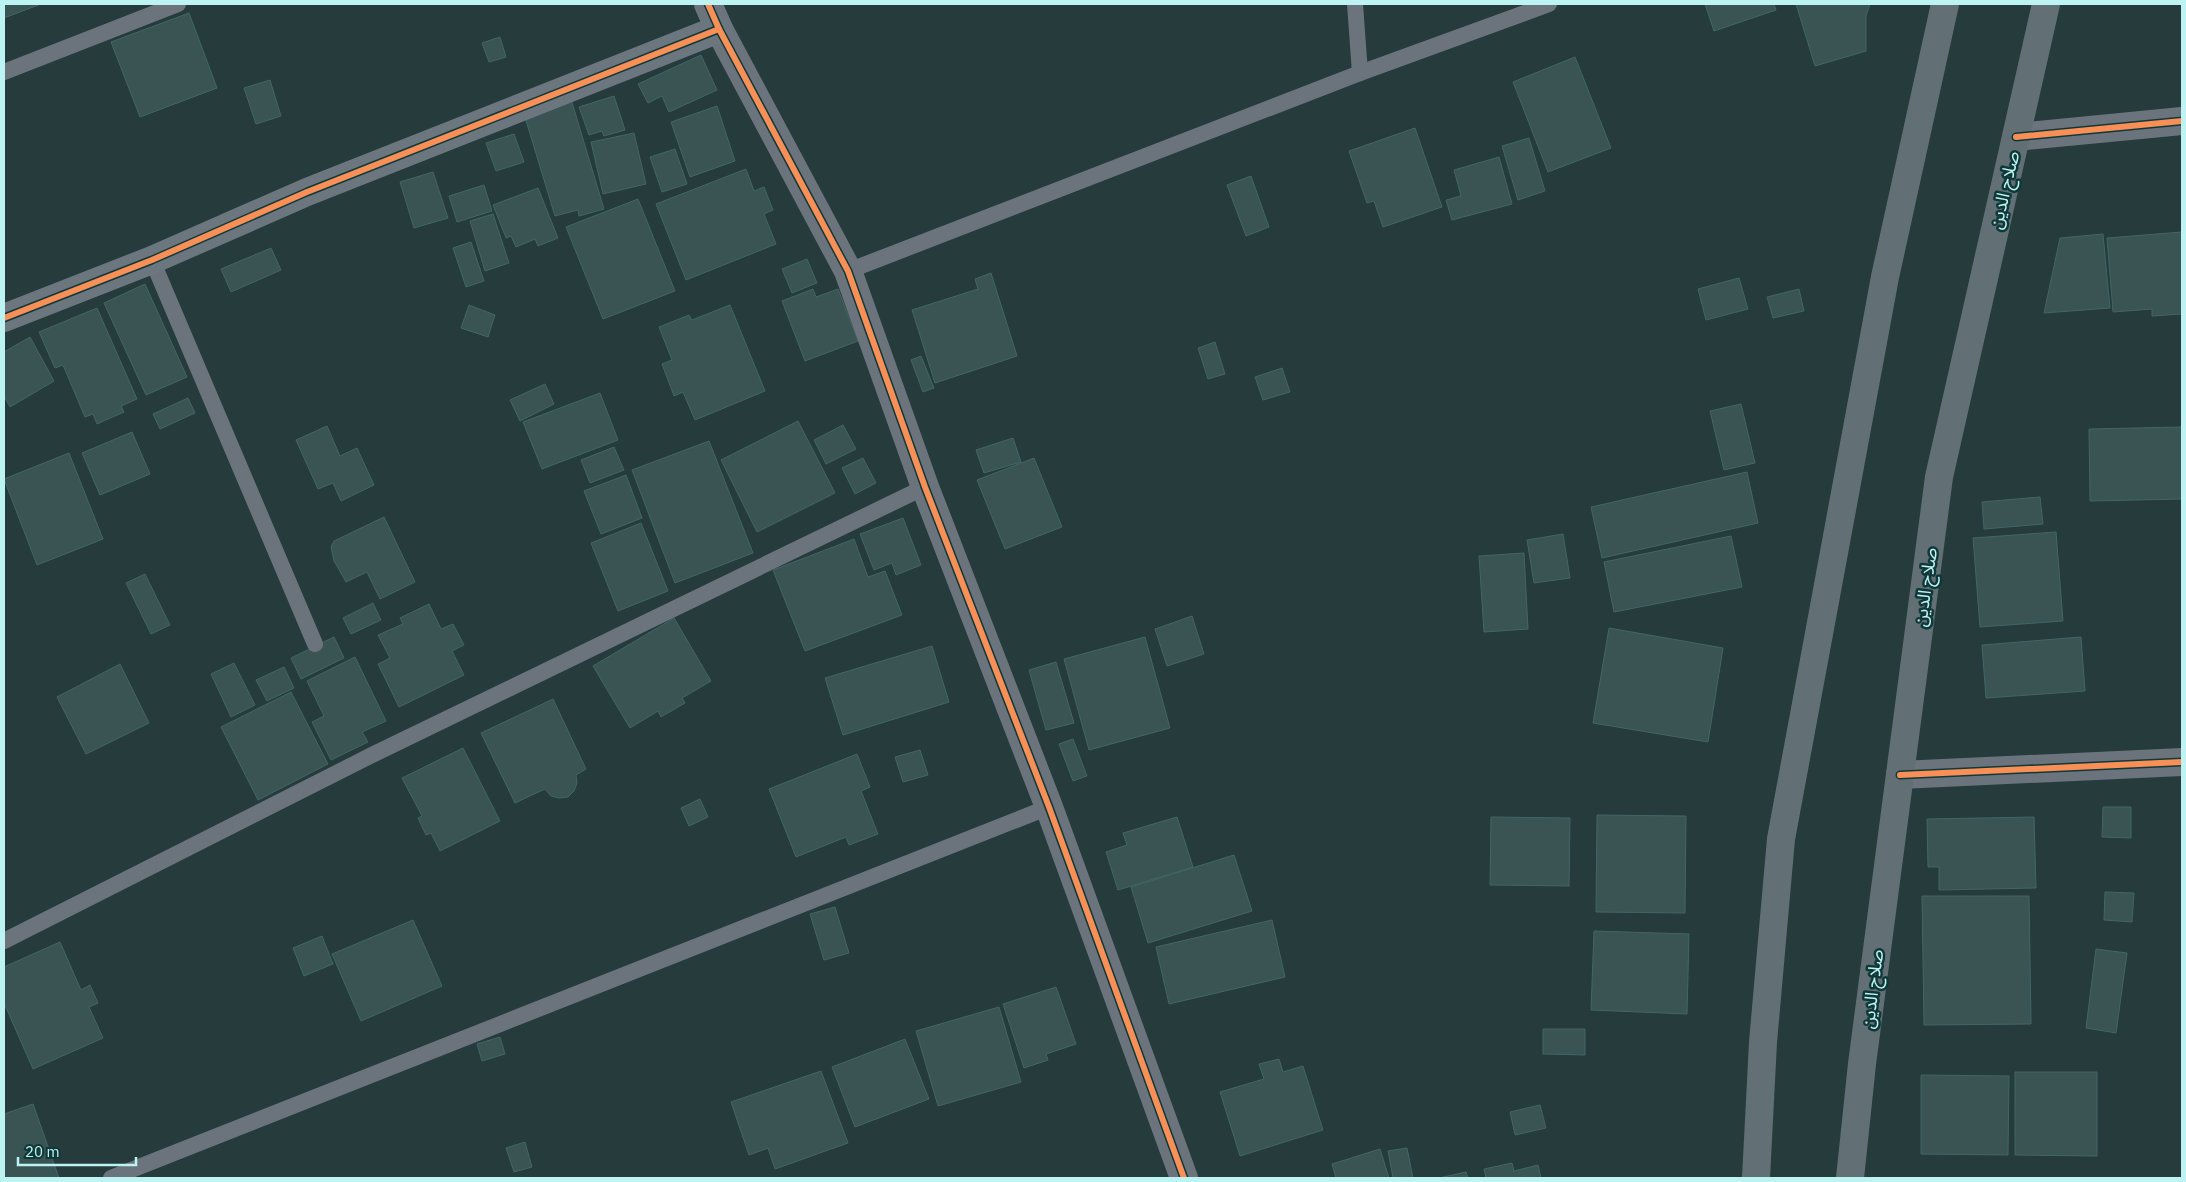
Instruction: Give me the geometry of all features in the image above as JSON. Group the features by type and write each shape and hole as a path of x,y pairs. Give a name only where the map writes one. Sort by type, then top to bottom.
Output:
{"highway":[{"path":"1756,1178 1763,1042 1781,839 1885,277 1945,4"},
{"name":"صلاح الدين","path":"1850,1178 1862,1064 1939,477 2046,4"}],"street":[{"path":"708,4 719,29 848,271 925,487 1048,807 1184,1178"},
{"path":"4,318 152,260 307,192 719,29"},
{"path":"2016,137 2182,121"},
{"path":"1900,775 2182,762"}],"lane":[{"path":"4,72 178,4"},
{"path":"1355,4 1360,73"},
{"path":"848,271 1360,73 1549,4"},
{"path":"152,260 315,644"},
{"path":"4,941 365,758 925,487"},
{"path":"111,1178 1048,807"}],"building":[{"path":"4,4 41,4 4,18"},
{"path":"1705,4 1774,4 1776,10 1714,31"},
{"path":"1796,4 1870,4 1866,16 1866,51 1815,66"},
{"path":"189,13 217,88 140,117 111,42"},
{"path":"500,37 506,57 489,62 482,43"},
{"path":"701,55 717,90 669,112 662,96 648,103 638,84"},
{"path":"1575,57 1611,148 1548,172 1513,82"},
{"path":"270,80 281,116 256,124 244,88"},
{"path":"614,96 625,130 604,136 602,131 589,135 579,107"},
{"path":"571,99 604,209 579,216 578,210 555,216 524,114"},
{"path":"717,106 735,161 690,177 671,122"},
{"path":"1415,128 1442,207 1383,227 1374,201 1367,203 1349,151"},
{"path":"634,133 646,184 603,194 591,142"},
{"path":"514,134 524,162 496,171 486,143"},
{"path":"1529,138 1545,191 1518,200 1502,146"},
{"path":"675,149 687,184 662,192 650,157"},
{"path":"1499,157 1512,204 1452,220 1446,200 1461,196 1454,170"},
{"path":"746,169 754,191 764,187 773,210 764,214 776,244 686,280 656,204"},
{"path":"433,172 448,218 414,228 400,182"},
{"path":"1251,176 1269,227 1246,236 1227,185"},
{"path":"484,185 492,211 457,222 449,196"},
{"path":"538,188 558,238 538,246 535,239 516,247 511,236 506,238 493,205"},
{"path":"638,199 675,291 603,319 566,227"},
{"path":"493,214 509,263 485,271 470,221"},
{"path":"2182,232 2182,314 2152,316 2152,309 2113,312 2107,238"},
{"path":"2103,234 2110,308 2044,313 2060,238"},
{"path":"471,242 484,281 466,287 453,248"},
{"path":"271,248 281,270 231,292 221,269"},
{"path":"807,259 817,283 792,293 782,269"},
{"path":"991,273 1017,356 935,383 912,310 978,289 975,279"},
{"path":"1739,278 1748,309 1706,320 1698,289"},
{"path":"145,284 187,377 146,395 104,303"},
{"path":"813,289 816,297 838,289 858,341 805,361 782,301"},
{"path":"1799,289 1804,311 1773,318 1767,297"},
{"path":"469,305 495,315 488,337 461,328"},
{"path":"730,305 765,391 695,420 683,392 674,396 662,364 672,360 659,327 689,315 692,320"},
{"path":"97,308 137,399 121,406 124,412 97,424 93,414 85,417 63,365 55,368 39,332"},
{"path":"30,337 54,381 10,407 4,396 4,352"},
{"path":"1215,342 1225,374 1208,379 1198,348"},
{"path":"921,356 934,388 923,392 911,360"},
{"path":"1282,368 1290,392 1263,400 1255,377"},
{"path":"545,384 554,404 520,421 510,400"},
{"path":"600,393 618,440 542,469 523,422"},
{"path":"188,398 195,413 160,429 153,414"},
{"path":"1741,404 1755,463 1724,470 1710,411"},
{"path":"798,421 835,493 757,532 721,460"},
{"path":"843,425 856,449 826,464 814,440"},
{"path":"327,426 340,456 357,448 374,485 341,501 333,483 318,489 296,440"},
{"path":"2182,427 2182,499 2090,501 2089,429"},
{"path":"132,432 150,474 100,495 82,453"},
{"path":"1013,438 1021,462 984,473 976,450"},
{"path":"709,441 753,553 675,583 632,470"},
{"path":"614,447 624,470 590,483 581,460"},
{"path":"69,453 103,539 37,565 4,479"},
{"path":"863,458 876,483 855,494 842,468"},
{"path":"1034,458 1062,527 1005,549 977,480"},
{"path":"1747,472 1758,523 1602,558 1591,507"},
{"path":"626,475 642,518 601,534 584,491"},
{"path":"2040,497 2043,524 1984,529 1982,502"},
{"path":"384,517 415,582 380,599 367,572 346,582 334,561 331,547 334,541"},
{"path":"903,518 921,565 896,575 892,563 874,570 860,534"},
{"path":"641,523 668,591 618,611 591,543"},
{"path":"2056,532 2063,621 1980,627 1973,538"},
{"path":"1563,534 1570,578 1534,583 1527,540"},
{"path":"1731,536 1742,587 1614,612 1604,562"},
{"path":"854,539 868,577 885,571 902,615 805,651 773,570"},
{"path":"1524,553 1528,629 1484,632 1479,556"},
{"path":"145,574 170,625 151,634 126,583"},
{"path":"373,603 381,620 351,634 343,618"},
{"path":"429,604 441,629 453,624 464,645 452,651 464,675 399,707 378,664 390,658 378,635 403,624 400,618"},
{"path":"1192,616 1204,654 1167,666 1155,629"},
{"path":"674,618 711,681 682,698 685,703 661,717 658,711 630,728 593,666"},
{"path":"1609,628 1723,648 1708,742 1593,723"},
{"path":"334,637 344,658 301,679 291,658"},
{"path":"1145,637 1170,728 1089,750 1064,659"},
{"path":"2081,637 2085,691 1986,698 1982,645"},
{"path":"932,646 949,702 843,735 825,678"},
{"path":"355,657 386,721 362,732 368,742 331,760 312,722 324,716 307,681"},
{"path":"1056,662 1074,723 1046,730 1029,670"},
{"path":"234,663 255,705 231,717 211,674"},
{"path":"120,664 149,723 86,754 57,697"},
{"path":"284,667 294,688 267,701 256,680"},
{"path":"291,692 328,764 258,800 221,727"},
{"path":"553,699 586,769 576,775 577,783 574,791 568,797 559,798 551,796 545,789 515,803 481,733"},
{"path":"1073,739 1087,776 1073,781 1059,744"},
{"path":"463,748 500,821 440,851 431,833 426,835 418,818 422,816 402,778"},
{"path":"920,750 928,775 903,782 895,757"},
{"path":"857,754 870,787 861,791 878,834 849,845 846,837 796,857 769,789"},
{"path":"700,799 708,817 689,826 681,808"},
{"path":"2103,807 2131,807 2131,838 2102,837"},
{"path":"1597,815 1686,816 1685,913 1596,912"},
{"path":"1177,817 1193,867 1118,890 1106,852 1127,845 1123,833"},
{"path":"1491,817 1570,818 1569,886 1490,885"},
{"path":"2034,817 2036,888 1939,890 1939,867 1928,867 1927,819"},
{"path":"1234,855 1252,911 1148,943 1131,887"},
{"path":"2105,892 2134,893 2132,922 2104,920"},
{"path":"1922,896 2029,896 2031,1024 1924,1025"},
{"path":"835,907 849,953 824,960 810,914"},
{"path":"413,920 442,986 361,1021 332,954"},
{"path":"1272,920 1285,977 1169,1004 1156,947"},
{"path":"1594,931 1689,934 1687,1014 1591,1010"},
{"path":"322,936 333,964 304,976 293,948"},
{"path":"60,942 81,990 90,985 98,1003 89,1007 103,1038 33,1069 4,1003 4,967"},
{"path":"2096,949 2127,953 2116,1033 2086,1028"},
{"path":"1056,987 1076,1044 1046,1054 1048,1060 1024,1068 1003,1004"},
{"path":"999,1007 1021,1082 938,1106 916,1031"},
{"path":"1543,1029 1585,1029 1585,1055 1543,1054"},
{"path":"500,1037 505,1054 482,1061 477,1044"},
{"path":"905,1039 929,1099 855,1127 832,1067"},
{"path":"1279,1059 1283,1072 1303,1066 1323,1130 1240,1156 1220,1092 1264,1079 1259,1064"},
{"path":"821,1071 848,1143 775,1169 768,1148 749,1155 731,1102"},
{"path":"2015,1072 2097,1072 2097,1156 2015,1155"},
{"path":"1921,1075 2009,1076 2008,1155 1921,1154"},
{"path":"33,1104 59,1178 4,1178 4,1114"},
{"path":"1540,1105 1546,1128 1515,1135 1510,1112"},
{"path":"525,1142 532,1167 514,1172 506,1148"},
{"path":"1407,1148 1413,1178 1393,1178 1388,1151"},
{"path":"1380,1149 1389,1178 1336,1178 1332,1164"},
{"path":"1512,1163 1514,1171 1538,1165 1541,1178 1486,1178 1484,1169"},
{"path":"1466,1172 1468,1178 1439,1178"}],"cycle path":[{"path":"708,4 719,29 848,271 925,487 1049,807 1184,1178"},
{"path":"4,318 152,260 307,192 719,29"},
{"path":"2016,137 2182,121"},
{"path":"1900,775 2182,762"}]}
